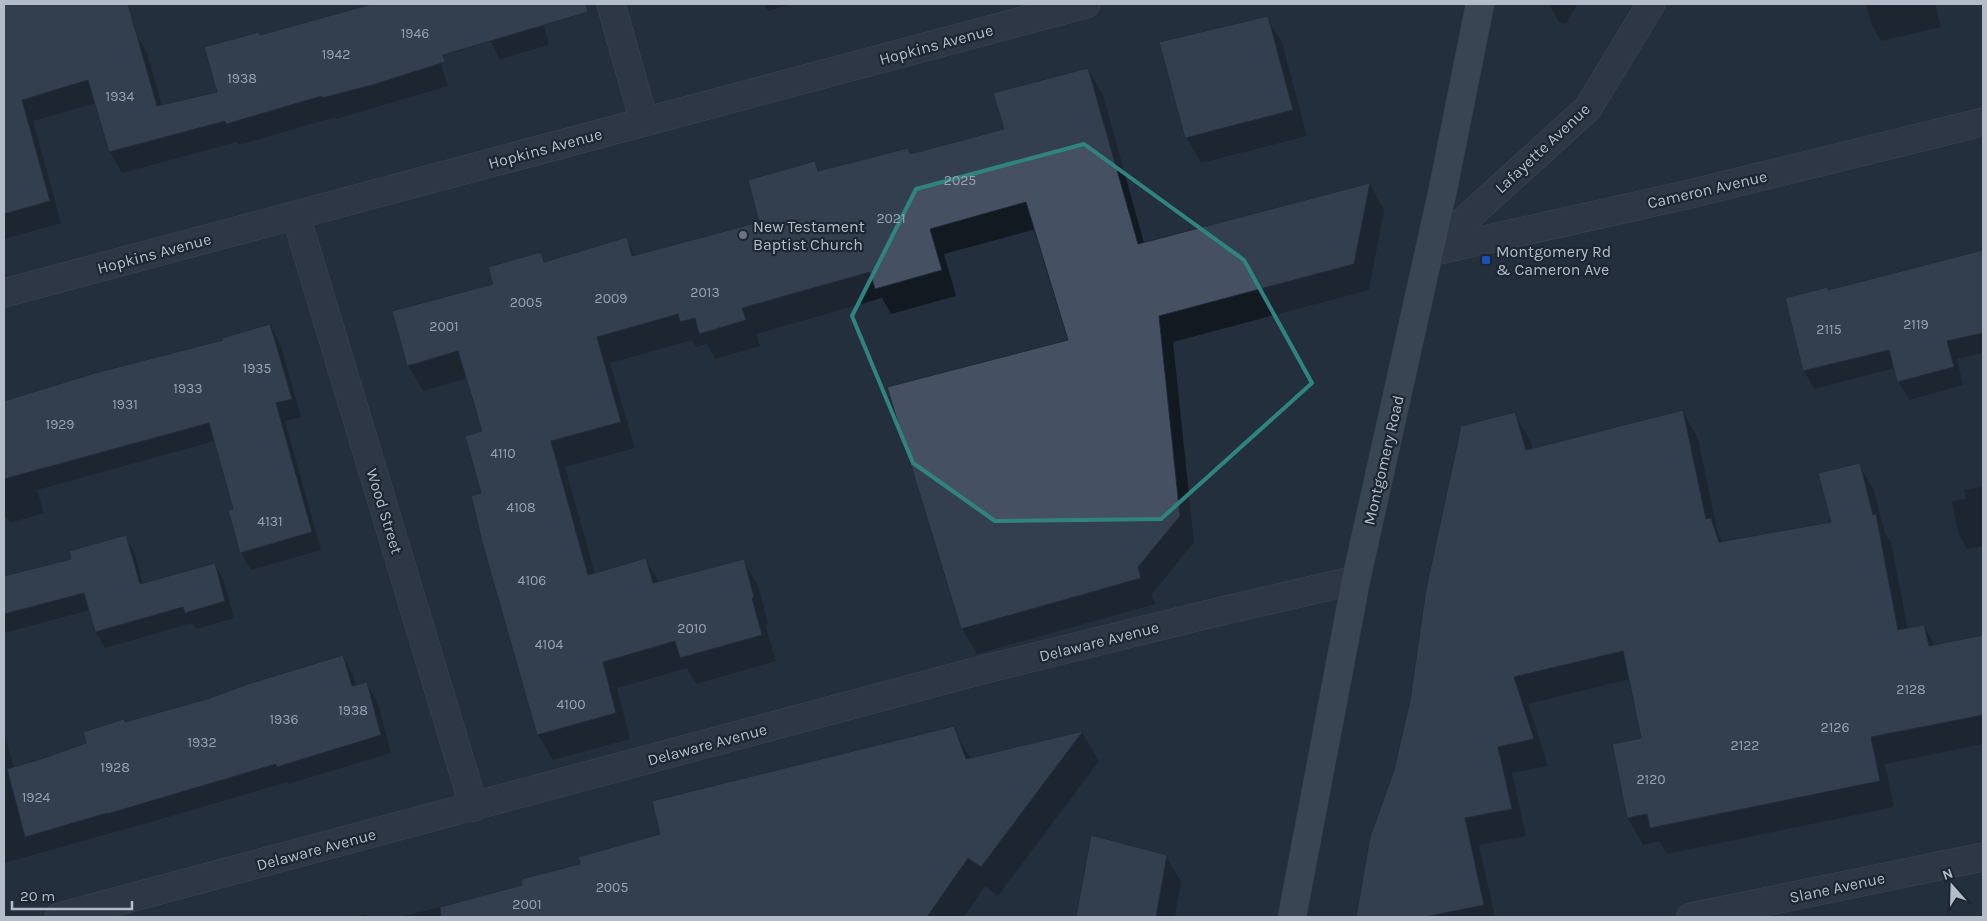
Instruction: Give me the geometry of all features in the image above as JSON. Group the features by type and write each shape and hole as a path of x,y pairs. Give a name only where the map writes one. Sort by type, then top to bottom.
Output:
{"main road":[{"name":"Montgomery Road","path":"1292,917 1356,580 1430,252 1480,4"}],"street":[{"path":"610,4 644,121"},
{"name":"Hopkins Avenue","path":"4,293 1086,4"},
{"name":"Lafayette Avenue","path":"1430,252 1588,108 1651,4"},
{"name":"Cameron Avenue","path":"1430,252 1690,194 1983,122"},
{"name":"Wood Street","path":"296,216 474,807"},
{"name":"Delaware Avenue","path":"60,917 987,669 1356,580"},
{"name":"Slane Avenue","path":"1691,917 1983,857"}],"highlighted area":[{"path":"1084,144 1244,260 1312,383 1161,519 995,521 913,463 852,316 916,189"}],"building":[{"path":"4,4 128,4 157,106 217,92 204,47 259,32 260,35 372,4 586,4 588,12 443,55 445,62 372,85 322,98 322,96 226,124 225,121 109,152 88,80 22,100 50,201 4,214"},
{"path":"1268,16 1293,110 1185,138 1159,42"},
{"path":"1088,68 1138,244 1370,183 1354,264 1159,316 1180,516 1138,567 1141,578 961,629 887,387 1068,340 1026,202 930,229 942,270 875,289 870,272 742,308 746,320 699,334 695,318 680,322 678,314 597,337 621,422 551,441 588,575 646,558 653,583 744,559 762,635 680,658 675,641 603,662 616,713 537,735 482,542 471,496 481,493 465,436 482,431 458,351 407,366 392,311 493,284 488,267 541,252 544,262 627,237 632,256 759,222 748,180 815,161 818,171 908,148 910,154 1004,129 993,93"},
{"path":"1983,250 1983,333 1947,341 1954,367 1897,382 1889,350 1803,371 1785,298 1828,287 1828,290"},
{"path":"270,324 292,399 276,403 312,532 240,553 228,510 233,509 209,423 4,479 4,401 95,373 223,340 222,338"},
{"path":"1683,410 1706,519 1711,518 1719,542 1831,522 1818,473 1860,463 1873,515 1876,514 1898,630 1924,625 1929,646 1983,635 1983,715 1871,737 1880,781 1650,828 1647,814 1627,818 1612,744 1641,738 1623,651 1514,677 1534,739 1498,747 1512,809 1465,818 1484,905 1425,917 1356,917 1370,837 1394,770 1410,701 1426,589 1461,426 1515,412 1526,450"},
{"path":"126,535 140,584 215,563 225,601 185,613 183,607 95,632 84,593 4,614 4,576 71,559 69,551"},
{"path":"343,655 352,686 367,682 381,735 277,767 276,764 25,837 7,769 86,743 83,732 124,719 125,722 210,698 248,684"},
{"path":"954,726 966,759 1083,731 981,867 968,858 927,917 441,917 440,907 522,885 521,879 580,864 578,857 660,834 652,801"},
{"path":"1091,835 1167,855 1156,917 1076,917"}],"place":[{"name":"New Testament Baptist Church","path":"743,235"},
{"name":"Montgomery Rd & Cameron Ave","path":"1486,260"}]}
